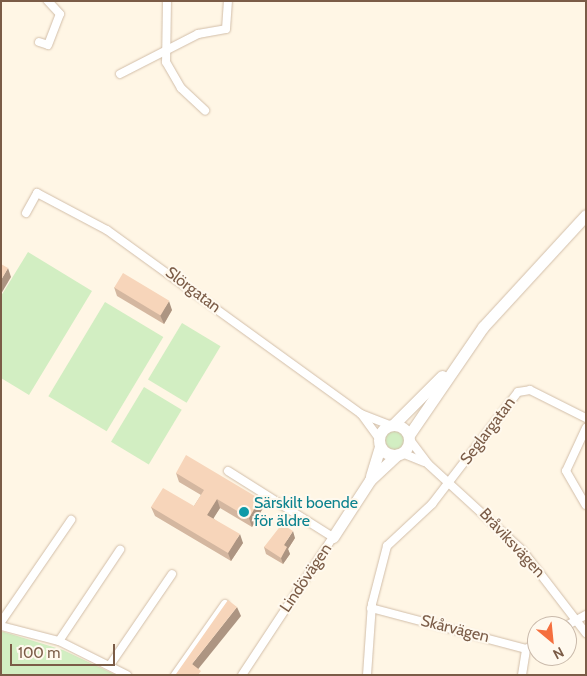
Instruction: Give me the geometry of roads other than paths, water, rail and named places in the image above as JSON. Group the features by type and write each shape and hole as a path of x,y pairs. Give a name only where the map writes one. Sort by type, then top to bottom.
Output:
{"main road":[{"path":"399,454 380,442 392,424 472,342 586,215"},
{"path":"392,424 410,438 472,342"},
{"name":"Lindövägen","path":"333,537 370,480 399,454 410,438"},
{"name":"Lindövägen","path":"370,480 380,442"}],"street":[{"path":"39,42 48,45 60,14 48,1"},
{"path":"168,1 166,49 172,76 205,110"},
{"path":"120,74 198,34 226,29 228,1"},
{"name":"Slörgatan","path":"26,213 37,193 107,230 361,414 392,424"},
{"name":"Seglargatan","path":"450,482 524,389 586,418"},
{"name":"Slörgatan","path":"361,414 380,442"},
{"path":"586,428 566,471 586,505"},
{"name":"Bråviksvägen","path":"410,438 428,464 450,482 522,550 578,619 586,633"},
{"name":"Bråviksvägen","path":"399,454 428,464"},
{"path":"228,472 333,537"},
{"path":"367,675 371,608 387,546 450,482"},
{"path":"1,622 71,520"},
{"name":"Lindövägen","path":"242,675 333,537"},
{"path":"59,641 120,550"},
{"path":"110,665 172,574"},
{"path":"175,675 225,604"},
{"name":"Skårvägen","path":"371,608 526,649"},
{"path":"578,619 586,615"},
{"path":"1,626 59,641 127,675"},
{"path":"522,675 526,649"}],"place":[{"name":"Särskilt boende för äldre","path":"244,512"}]}
